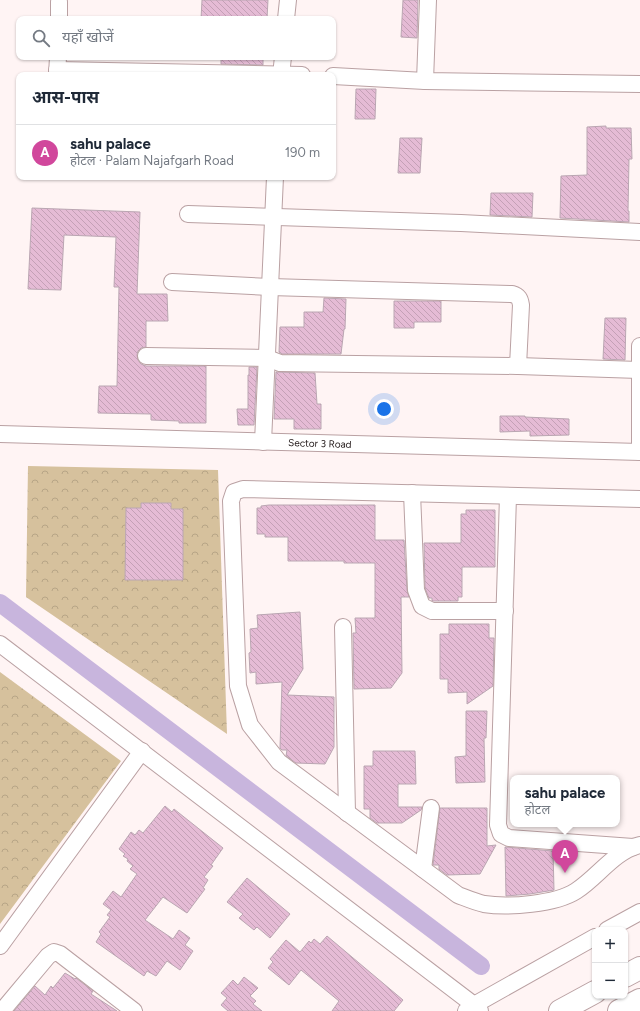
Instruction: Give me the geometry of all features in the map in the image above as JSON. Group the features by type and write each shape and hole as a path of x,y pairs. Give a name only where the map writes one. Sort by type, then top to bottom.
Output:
{"main road":[{"path":"628,974 640,968"},
{"path":"560,1011 592,994"},
{"path":"619,1011 640,1000"}],"street":[{"path":"286,16 288,0"},
{"path":"425,81 428,0"},
{"path":"59,2 59,16"},
{"path":"281,72 283,60"},
{"path":"58,67 217,72"},
{"path":"336,76 425,81 640,84"},
{"path":"263,442 275,180"},
{"path":"188,214 640,232"},
{"path":"172,282 270,287 517,295 520,299 518,366"},
{"path":"640,346 640,452"},
{"path":"146,356 267,358 280,363 518,366 639,370"},
{"name":"Sector 3 Road","path":"0,434 640,452"},
{"path":"636,846 612,860 576,891 552,901 526,904 484,904 458,895 279,762 250,725 238,686 231,501 234,492 243,489 640,499"},
{"path":"412,493 416,590 422,606 432,611 505,611"},
{"path":"508,496 498,825 501,834 509,838 636,846"},
{"path":"343,627 347,813"},
{"path":"0,644 142,751 473,1009 592,939"},
{"path":"0,946 142,751"},
{"path":"423,869 431,808"},
{"path":"612,927 640,912"},
{"path":"2,1011 48,956 54,952 60,954 134,1011"}],"green space":[{"path":"28,466 218,470 227,734 26,597"},
{"path":"0,672 121,761 0,924"}],"building":[{"path":"202,0 268,0 267,16 201,16"},
{"path":"403,0 418,0 417,38 401,37"},
{"path":"221,60 263,60 263,65 221,64"},
{"path":"356,89 376,89 375,119 355,119"},
{"path":"606,126 606,128 631,128 632,159 629,159 629,222 560,218 561,176 587,175 587,127"},
{"path":"400,138 422,138 420,173 398,173"},
{"path":"491,193 533,193 532,217 490,215"},
{"path":"32,208 140,212 137,294 167,294 168,321 146,321 146,347 141,348 138,351 138,360 141,364 146,366 206,366 206,423 179,423 179,421 151,420 151,414 98,413 99,386 117,386 119,287 114,287 116,237 64,235 61,290 28,289"},
{"path":"324,298 346,299 345,329 341,354 282,354 279,352 280,327 304,327 304,312 323,312"},
{"path":"394,301 441,301 441,322 414,322 414,328 394,328"},
{"path":"605,318 626,318 625,360 603,359"},
{"path":"249,367 257,367 254,425 238,425 237,409 248,409"},
{"path":"276,372 315,373 317,404 321,404 321,429 294,429 294,419 274,419"},
{"path":"500,416 569,419 569,435 530,436 530,431 500,432"},
{"path":"141,503 171,503 171,509 183,509 183,580 125,580 126,508 141,508"},
{"path":"269,505 375,505 375,540 404,540 407,590 409,597 401,597 402,673 391,688 354,689 353,633 356,633 355,618 375,618 375,563 344,563 344,561 288,561 288,537 265,537 265,534 257,534 257,508"},
{"path":"466,510 495,510 495,567 462,567 462,597 458,597 458,601 432,601 432,598 429,598 425,588 424,543 461,543 461,514 466,514"},
{"path":"300,612 303,669 287,695 334,697 334,747 325,764 296,763 286,756 287,750 282,750 280,748 282,682 256,684 256,672 250,673 250,629 258,628 257,615"},
{"path":"449,624 489,624 489,638 494,638 493,686 467,704 467,692 448,693 448,679 440,679 440,634 449,634"},
{"path":"466,711 487,711 486,738 484,738 485,782 456,783 455,757 466,756"},
{"path":"373,751 415,751 416,784 398,784 398,807 422,807 421,810 402,823 377,823 370,818 370,809 364,809 364,766 373,766"},
{"path":"165,806 172,812 174,809 223,848 211,865 213,866 204,877 208,880 203,888 205,889 187,913 163,897 145,920 173,939 179,930 190,938 185,945 193,951 180,970 167,961 156,976 147,971 144,976 96,942 101,934 99,932 110,917 107,915 111,910 103,904 113,891 121,897 137,874 130,869 133,866 127,861 128,859 123,856 125,854 119,849 131,832 135,835 139,830 143,833"},
{"path":"440,808 487,808 487,846 496,845 480,874 447,875 439,869 439,865 433,865"},
{"path":"505,847 553,851 554,890 506,896"},
{"path":"247,878 290,914 270,938 257,927 254,930 239,918 243,914 227,902"},
{"path":"327,936 403,1000 394,1011 332,1011 339,1001 301,970 289,985 268,968 273,962 270,959 286,940 300,952 309,941 311,943 314,939 320,944"},
{"path":"65,973 75,979 76,978 93,991 91,994 117,1011 14,1011 35,986 45,995 51,986 53,988"},
{"path":"244,977 258,988 250,996 256,1001 253,1004 262,1011 228,1011 221,1005 227,998 221,993 233,980 238,985"}],"waterway":[{"path":"0,603 481,966"}],"place":[{"name":"sahu palace","path":"565,873"}]}
